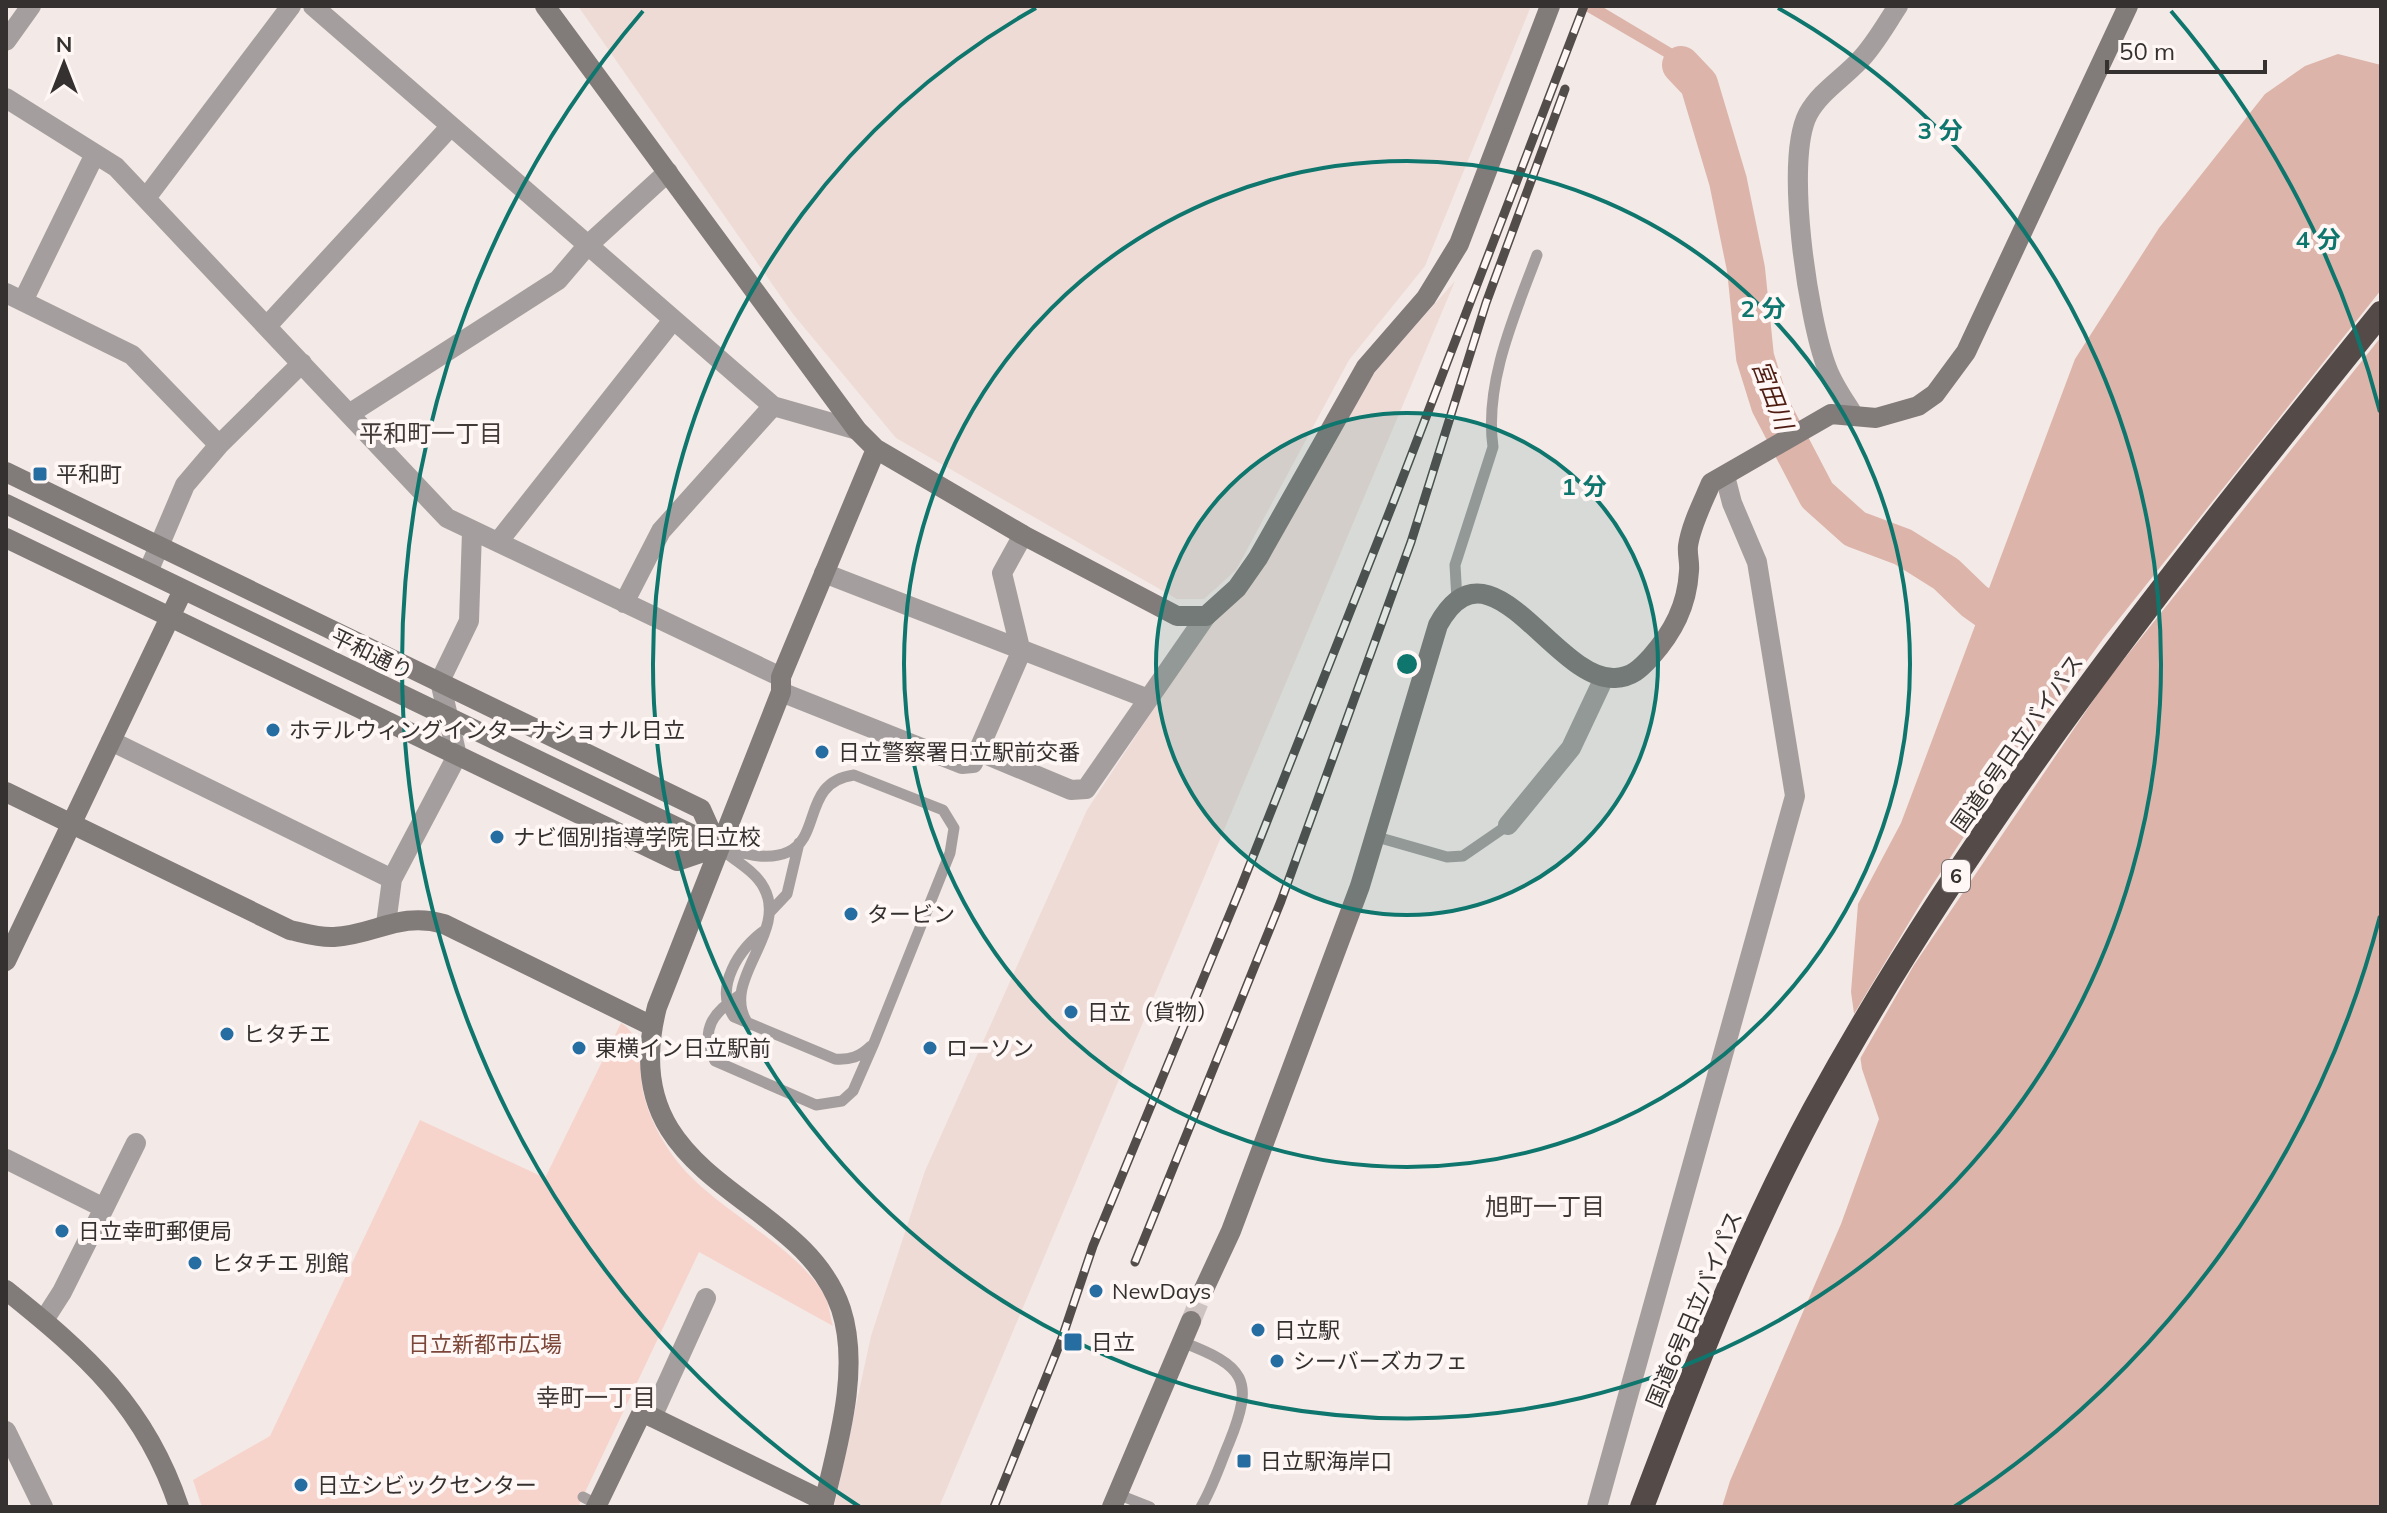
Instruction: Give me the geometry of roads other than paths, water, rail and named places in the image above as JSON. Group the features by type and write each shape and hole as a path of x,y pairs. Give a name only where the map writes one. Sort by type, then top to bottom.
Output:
{"highway":[{"name":"国道6号日立バイパス","path":"1642,1507 1689,1382 1772,1196 1814,1112 1936,904 2128,629 2381,313"}],"street":[{"path":"6,41 31,6"},
{"path":"146,198 291,6"},
{"path":"313,6 773,406 857,430"},
{"path":"545,6 857,430 876,449 1023,535 1177,616 1206,616"},
{"path":"980,752 1071,790 1086,789 1146,698 1206,616 1237,588 1258,558 1366,367 1426,298 1459,244 1550,6"},
{"path":"1854,416 1828,371 1813,325 1804,278 1799,155 1807,116 1829,87 1860,60 1898,6"},
{"path":"1204,1289 1231,1231 1377,837 1438,625 1447,608 1457,600 1475,595 1495,596 1512,606 1577,666 1604,678 1637,672 1674,631 1685,595 1688,546 1711,483 1831,414 1876,418 1918,406 1935,394 1966,352 2128,6"},
{"path":"6,98 116,167 447,518 624,603 781,684 962,764 973,763 980,752 1021,652 1002,573 1023,535"},
{"path":"267,326 451,126"},
{"path":"95,154 14,297 132,355 219,445"},
{"path":"349,414 558,280 587,246 668,172"},
{"path":"498,542 673,320"},
{"path":"148,572 185,485 219,445 302,363"},
{"path":"624,603 661,531 773,406"},
{"path":"592,1503 642,1412 823,1504 847,1369 842,1313 833,1288 815,1264 793,1242 704,1171 685,1150 664,1117 657,1096 651,1071 652,1026 824,573 876,449"},
{"path":"6,472 701,809 718,847"},
{"path":"1597,1507 1795,796 1793,768 1757,562 1732,503 1725,476"},
{"name":"平和通り","path":"6,504 718,847"},
{"path":"386,924 392,879 457,756 440,681 469,621 472,531"},
{"path":"6,538 677,861 718,847"},
{"path":"824,573 1146,698"},
{"path":"6,961 183,590"},
{"path":"1508,825 1571,748 1604,678"},
{"path":"111,741 392,879"},
{"path":"6,792 290,930 334,937 409,918 444,924 652,1026"},
{"path":"44,1320 62,1292 136,1143"},
{"path":"6,1159 104,1208"},
{"path":"6,1290 44,1320 119,1391 147,1431 179,1507"},
{"path":"652,1417 706,1298"},
{"path":"1114,1501 1191,1321"},
{"path":"6,1431 43,1507"}],"lane":[{"path":"1457,600 1455,565 1493,447 1497,377 1511,325 1537,255"},
{"path":"740,995 717,1010 709,1027 707,1041 715,1061 816,1105 842,1101 853,1091 874,1043 950,853 954,828 951,818 943,810 863,778 841,776 824,788 799,843 787,894 770,912 740,995 739,1007 750,1026"},
{"path":"1377,837 1447,857 1463,856 1508,825"},
{"path":"718,847 773,856 789,852 799,843"},
{"path":"718,847 763,886 770,912"},
{"path":"765,930 742,950 725,990 726,1003 734,1017 835,1059 849,1060 863,1054 874,1043"},
{"path":"1182,1342 1227,1362 1237,1373 1245,1400 1201,1507"},
{"path":"1114,1501 1150,1507"}],"waterway":[{"name":"宮田川","path":"1681,65 1699,84 1728,181 1746,269 1755,357 1770,405 1817,495 1855,529 1903,547 1946,574 1974,601 2023,636"}],"tunnel":[{"path":"1191,1321 1204,1289"}],"railway":[{"path":"994,1507 1062,1338 1093,1246 1241,887 1393,503 1584,6"},
{"path":"1135,1262 1281,901 1411,542 1486,303 1565,89"}],"place":[{"name":"平和町","path":"40,474"},
{"name":"ホテルウィングインターナショナル日立","path":"273,730"},
{"name":"日立警察署日立駅前交番","path":"822,752"},
{"name":"ナビ個別指導学院 日立校","path":"497,837"},
{"name":"タービン","path":"851,914"},
{"name":"日立（貨物）","path":"1071,1012"},
{"name":"ヒタチエ","path":"227,1034"},
{"name":"東横イン日立駅前","path":"579,1048"},
{"name":"ローソン","path":"930,1048"},
{"name":"日立幸町郵便局","path":"62,1231"},
{"name":"ヒタチエ 別館","path":"195,1263"},
{"name":"NewDays","path":"1096,1291"},
{"name":"日立駅","path":"1258,1330"},
{"name":"日立","path":"1073,1342"},
{"name":"シーバーズカフェ","path":"1277,1361"},
{"name":"日立駅海岸口","path":"1244,1461"},
{"name":"日立シビックセンター","path":"301,1485"}],"district":[{"name":"平和町一丁目","path":"431,434"},
{"name":"旭町一丁目","path":"1545,1207"},
{"name":"幸町一丁目","path":"596,1398"}],"park label":[{"name":"日立新都市広場","path":"485,1344"}]}
